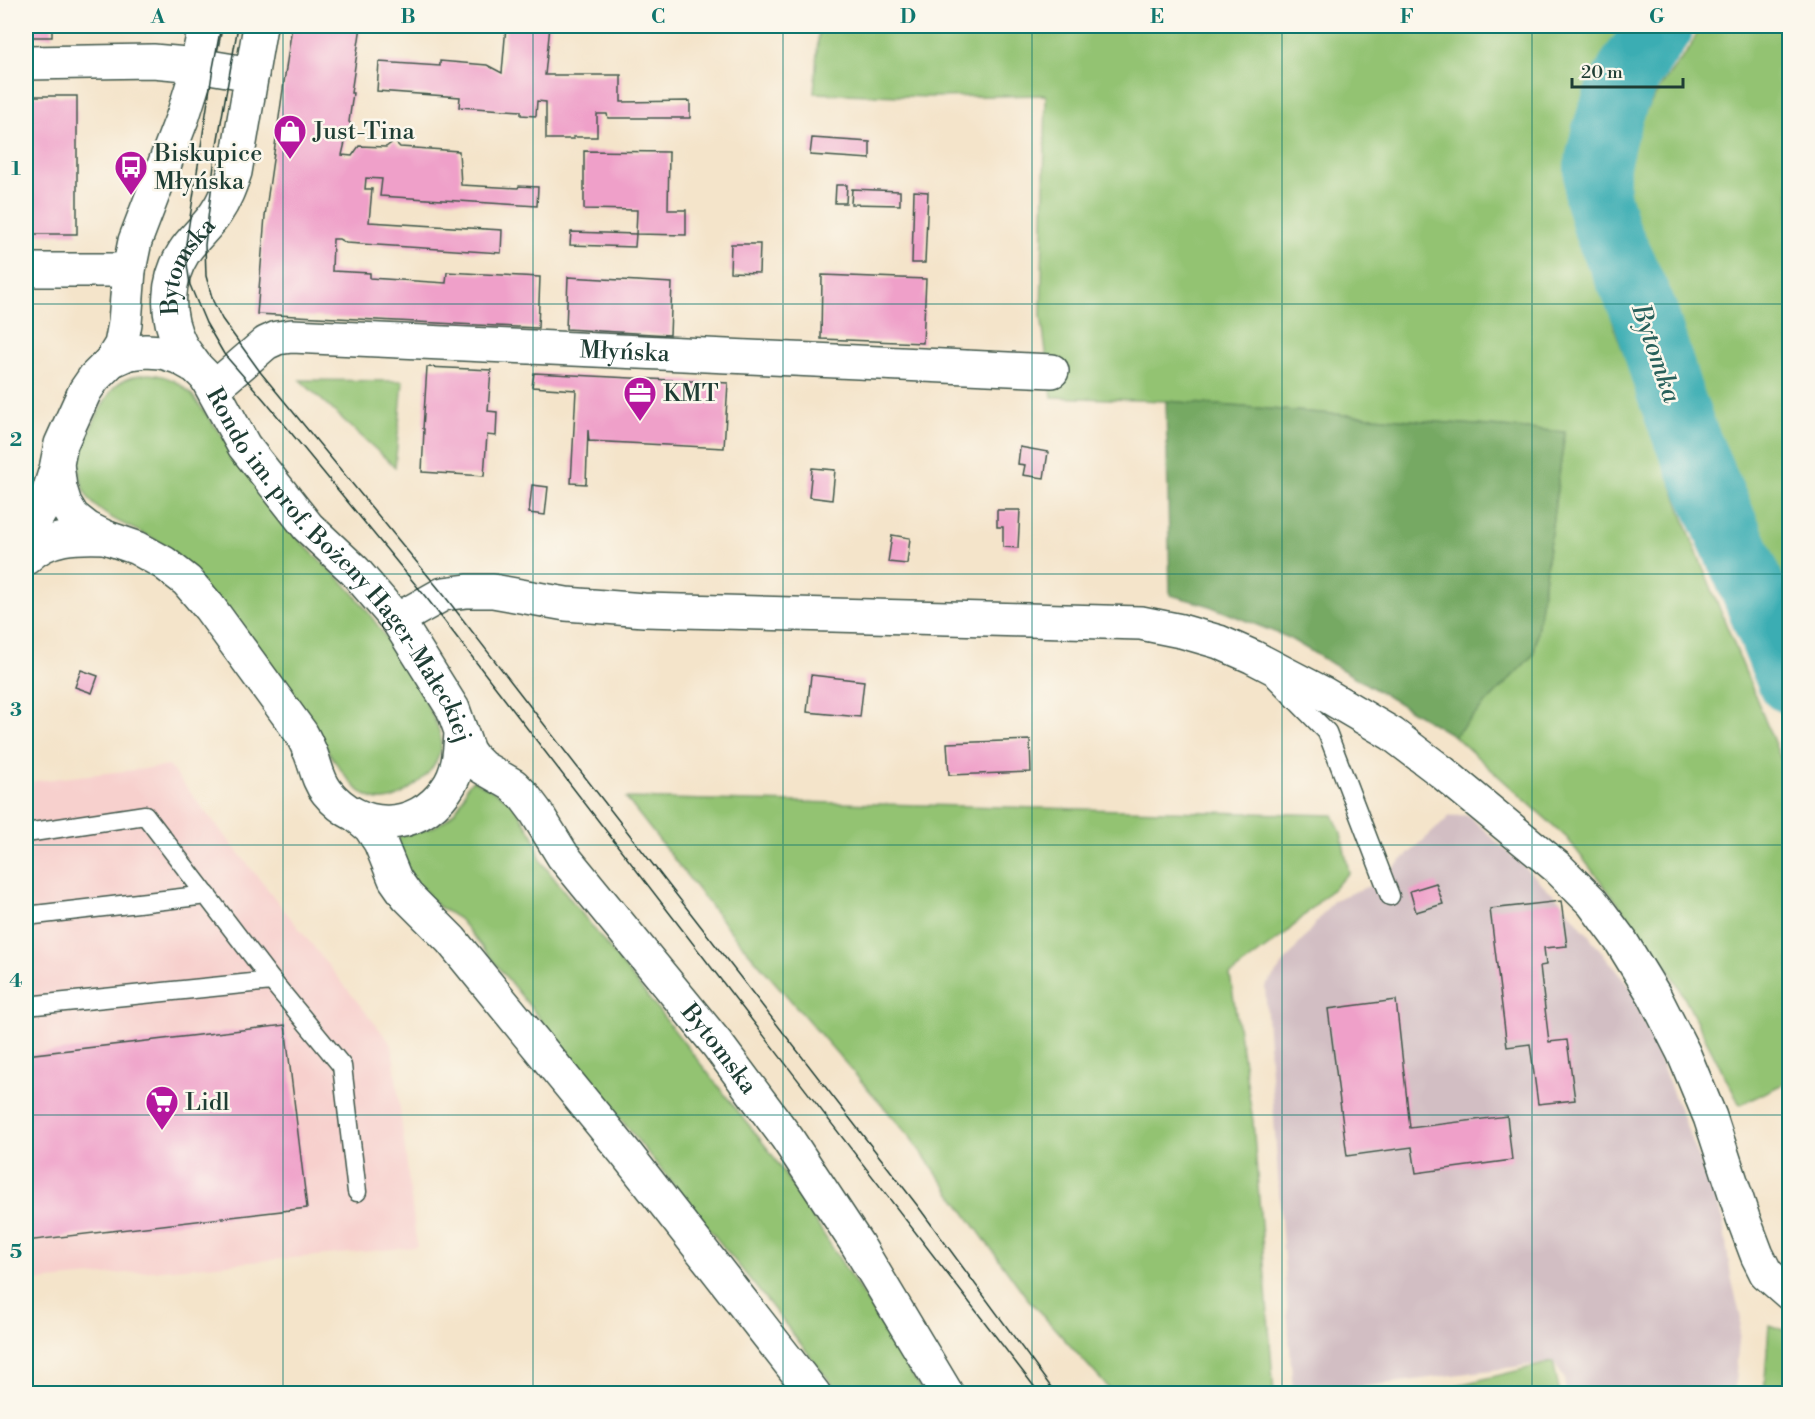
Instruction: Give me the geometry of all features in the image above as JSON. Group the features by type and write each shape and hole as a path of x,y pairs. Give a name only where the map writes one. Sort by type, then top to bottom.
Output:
{"street":[{"path":"111,361 121,345 129,270 135,241 183,116 205,26"},
{"name":"Bytomska","path":"205,377 180,345 172,324 168,300 172,278 185,251 216,214 235,172 260,26"},
{"path":"26,63 153,61 252,74"},
{"path":"26,270 129,270"},
{"name":"Młyńska","path":"205,377 277,338 292,336 1052,371"},
{"name":"Rondo im. prof. Bożeny Hager-Małeckiej","path":"162,352 178,357 205,377 244,446 308,527 355,571 398,621 453,709 461,732 456,771 447,788 434,804 416,815 397,822 380,823 358,817 341,806 327,792 319,779 301,733 209,607 187,581 164,563 137,548 87,528 73,517 65,504 57,464 62,444 85,391 111,361 129,353 162,352"},
{"path":"26,535 45,504 57,464"},
{"path":"26,558 32,551 56,539 105,537"},
{"path":"398,621 443,594 493,591 566,604 644,610 1141,623 1219,642 1253,657 1324,694 1392,734 1557,867 1592,902 1621,940 1654,995 1683,1052 1710,1117 1757,1255 1766,1273 1790,1294"},
{"name":"Bytomska","path":"461,732 473,758 482,767 513,785 524,796 563,856 717,1044 787,1138 857,1244 947,1394"},
{"path":"358,817 370,827 380,842 394,879 407,896 451,940 620,1146 814,1394"}],"lane":[{"path":"1253,657 1327,732 1390,896"},
{"path":"26,833 145,815 272,981 342,1066 357,1192"},
{"path":"26,916 207,895"},
{"path":"26,1006 272,981"}],"shaded area":[{"path":"169,766 392,1045 417,1247 26,1282 26,782"},
{"path":"1468,815 1561,901 1631,988 1722,1216 1731,1276 1741,1319 1734,1393 1566,1393 1564,1378 1553,1362 1316,1393 1293,1393 1265,987 1334,900 1369,886 1391,870 1450,816"}],"green space":[{"path":"819,26 1641,26 1585,120 1580,210 1616,332 1693,543 1789,779 1789,1081 1740,1105 1671,972 1567,838 1454,736 1534,654 1565,432 1166,401 1052,397 1041,315 1046,95 930,97 814,93"},
{"path":"1700,26 1789,26 1789,622 1630,228 1622,198 1624,161 1640,120 1663,83 1690,48"},
{"path":"149,374 172,380 192,395 298,538 354,594 403,659 435,722 441,747 437,760 429,772 403,793 382,800 371,798 357,789 257,654 177,557 168,548 104,513 86,494 81,479 81,454 101,409 118,384 133,377"},
{"path":"300,380 403,381 395,467"},
{"path":"1166,401 1565,432 1534,654 1454,736 1287,637 1207,605 1170,595"},
{"path":"473,780 506,798 514,805 534,837 541,861 546,868 771,1153 923,1393 839,1393 465,926 414,885 398,846 399,836 426,830 448,818 460,804"},
{"path":"626,798 1333,815 1341,833 1349,873 1285,934 1230,975 1253,1121 1274,1393 1113,1393 1027,1298 910,1137 731,932"},
{"path":"1769,1325 1789,1332 1789,1393 1764,1393"},
{"path":"1553,1362 1560,1393 1426,1393"}],"building":[{"path":"26,26 52,26 52,37 26,37"},
{"path":"292,26 361,26 351,93 353,93 349,122 354,127 347,134 342,155 352,156 359,146 386,147 394,141 400,147 459,151 461,185 538,187 537,206 380,196 382,179 366,178 365,189 372,189 369,222 502,230 501,253 346,243 333,239 332,271 370,273 370,278 446,283 447,272 540,277 538,328 257,314 265,216"},
{"path":"506,26 550,26 545,75 621,75 621,102 690,101 690,118 608,118 607,114 597,114 597,137 546,139 546,102 537,101 536,116 521,115 521,111 459,107 460,97 377,91 379,62 440,66 440,61 487,65 502,73"},
{"path":"26,96 77,96 77,234 26,234"},
{"path":"812,138 870,142 870,159 810,155"},
{"path":"584,151 669,152 668,210 686,210 686,235 636,234 637,210 584,209"},
{"path":"836,185 847,185 846,203 835,203"},
{"path":"852,189 900,191 900,205 851,204"},
{"path":"914,191 928,192 925,263 912,263"},
{"path":"571,232 636,234 635,247 570,245"},
{"path":"731,244 760,244 759,273 730,272"},
{"path":"822,275 926,279 923,343 821,339"},
{"path":"568,277 672,283 670,335 566,329"},
{"path":"427,367 491,370 488,411 497,412 496,436 487,435 484,476 422,472"},
{"path":"534,373 728,383 724,448 589,441 588,430 586,484 571,483 576,390 532,387"},
{"path":"1020,447 1048,452 1044,478 1023,475 1025,465 1018,464"},
{"path":"812,468 835,470 832,500 809,497"},
{"path":"532,485 548,487 545,515 529,513"},
{"path":"997,510 1020,510 1018,548 1003,547 1003,527 997,527"},
{"path":"892,535 910,538 907,564 888,562"},
{"path":"81,670 98,676 92,693 75,687"},
{"path":"811,675 864,681 860,717 807,712"},
{"path":"1030,740 1031,772 949,775 947,743"},
{"path":"1436,883 1443,904 1416,912 1410,891"},
{"path":"1561,901 1567,946 1544,948 1546,965 1540,966 1549,1042 1567,1040 1575,1100 1538,1104 1530,1044 1507,1047 1490,909"},
{"path":"1396,1000 1410,1128 1507,1116 1512,1160 1416,1173 1412,1147 1347,1156 1328,1009"},
{"name":"Lidl","path":"285,1025 307,1208 26,1241 26,1055"}],"waterway":[{"name":"Bytomka","path":"1661,26 1630,71 1616,98 1597,165 1597,196 1607,231 1645,313 1686,437 1749,579 1790,681"}],"tram line":[{"path":"221,26 185,250 190,285 206,323 224,354 429,601 1040,1394"},
{"path":"238,26 215,156 205,245 206,276 213,301 222,319 261,373 443,594 917,1205 1056,1394"}],"place":[{"name":"Just-Tina","path":"290,160"},
{"name":"Biskupice Młyńska","path":"131,196"},
{"name":"KMT","path":"640,422"},
{"name":"Lidl","path":"162,1131"}]}
